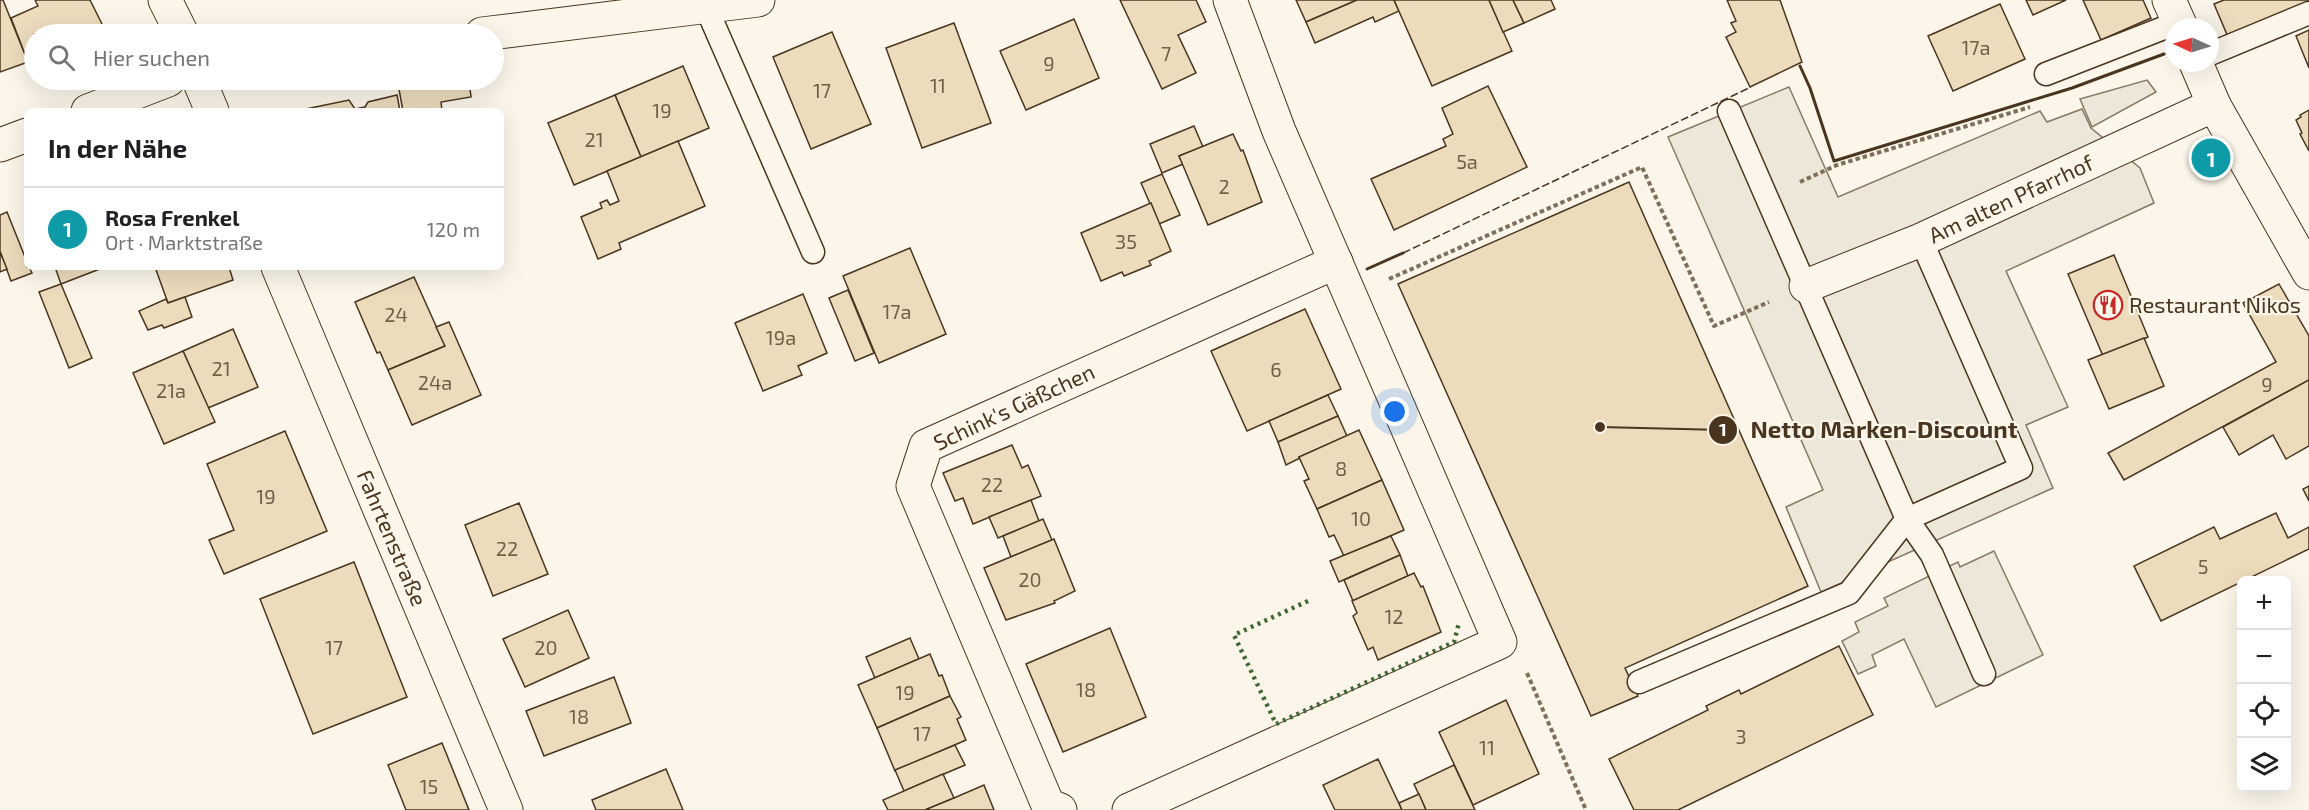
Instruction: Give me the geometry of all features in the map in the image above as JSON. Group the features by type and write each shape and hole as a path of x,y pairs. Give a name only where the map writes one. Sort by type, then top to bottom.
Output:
{"street":[{"path":"165,0 177,24"},
{"path":"504,31 758,0"},
{"path":"1129,810 1500,642 1279,131 1230,0"},
{"path":"2200,72 2214,105 2309,273"},
{"path":"96,108 142,90"},
{"path":"203,90 211,108"},
{"name":"Am alten Pfarrhof","path":"1806,286 1921,240 2214,105"},
{"path":"0,145 24,136"},
{"name":"Schink's Gäßchen","path":"1060,810 1048,805 914,486 926,446 1336,262"},
{"name":"Fahrtenstraße","path":"279,270 506,810"}],"lane":[{"path":"706,8 813,252"},
{"path":"2219,50 2309,14"},
{"path":"2046,74 2176,16"},
{"path":"1729,111 1907,519 1932,555 1984,674"},
{"path":"1639,682 1849,593 1907,519 2021,468 1921,240"}],"path":[{"path":"1766,197 1837,165 2032,106"},
{"path":"1351,297 1642,167 1714,326 1806,286"},
{"path":"1500,642 1517,651 1586,810"}],"shaded area":[{"path":"2147,80 2156,92 2092,127 2080,99"},
{"path":"1789,87 1838,197 2040,111 2047,122 2082,109 2091,128 2140,168 2154,203 2006,271 2068,407 2026,425 2053,488 1821,592 1786,507 1823,490 1668,137"},
{"path":"1994,551 2043,655 1936,707 1904,639 1872,655 1876,666 1858,674 1842,641 1859,632 1855,622 1888,606 1884,598 1958,562 1960,567"}],"building":[{"path":"0,0 3,0 24,52 24,63 0,72"},
{"path":"35,0 90,0 102,24 24,24 24,52 11,18 38,6"},
{"path":"1120,0 1196,0 1206,22 1178,35 1196,73 1162,89"},
{"path":"1296,0 1357,0 1306,22"},
{"path":"1357,0 1394,0 1399,11 1375,22 1373,17 1315,43 1306,22"},
{"path":"1394,0 1489,0 1512,51 1432,86"},
{"path":"1489,0 1513,0 1524,23 1503,32"},
{"path":"1513,0 1551,0 1555,9 1524,23"},
{"path":"1727,0 1780,0 1802,62 1750,87 1726,37 1736,32 1731,23 1736,21"},
{"path":"2026,0 2066,0 2033,15"},
{"path":"2083,0 2143,0 2151,18 2101,40"},
{"path":"2224,0 2309,0 2309,3 2228,37 2214,4"},
{"path":"2000,4 2025,59 1953,91 1928,36"},
{"path":"1074,19 1099,78 1026,110 1000,51"},
{"path":"954,23 991,123 922,148 886,48"},
{"path":"2309,30 2309,68 2296,36"},
{"path":"832,32 871,124 811,149 773,57"},
{"path":"683,66 709,128 641,157 615,95"},
{"path":"1488,86 1527,167 1394,230 1371,179 1446,146 1443,139 1453,134 1442,108"},
{"path":"399,90 470,90 471,97 441,102 442,108 402,108"},
{"path":"397,95 399,108 360,108 365,107 368,102"},
{"path":"615,95 641,157 574,185 548,123"},
{"path":"349,100 354,108 310,108"},
{"path":"2309,110 2309,151 2296,120"},
{"path":"1194,126 1203,147 1179,156 1183,164 1162,173 1150,144"},
{"path":"1233,134 1241,151 1243,150 1262,202 1208,225 1179,156"},
{"path":"678,141 705,206 619,243 621,249 598,259 581,217 602,208 600,203 607,200 610,205 619,201 607,171"},
{"path":"1162,174 1180,215 1159,224 1141,183"},
{"path":"1629,182 1808,586 1625,668 1638,696 1591,716 1398,284"},
{"path":"1151,203 1171,251 1149,261 1151,265 1124,276 1122,272 1101,281 1081,233"},
{"path":"7,212 24,254 24,270 30,270 32,273 11,281 0,251 0,215"},
{"path":"910,248 946,334 879,363 843,276"},
{"path":"0,252 7,269 0,272"},
{"name":"Restaurant Nikos","path":"2114,255 2148,337 2103,356 2068,274"},
{"path":"56,270 97,270 61,284"},
{"path":"156,270 230,270 233,280 168,303"},
{"path":"414,277 445,346 388,370 380,352 377,353 355,302"},
{"path":"61,284 92,358 69,368 39,292"},
{"path":"2279,284 2309,336 2309,380 2124,480 2108,453 2276,362 2243,303"},
{"path":"848,290 874,353 855,361 829,298"},
{"path":"803,294 827,353 798,366 802,375 763,391 735,323"},
{"path":"185,297 192,317 164,328 162,325 148,330 139,311 166,299 168,303"},
{"path":"1305,309 1341,389 1247,431 1211,351"},
{"path":"449,322 481,395 412,425 388,370 445,346 436,327"},
{"path":"233,329 258,387 208,408 183,351"},
{"path":"2144,338 2164,386 2109,409 2088,360"},
{"path":"183,351 215,422 164,444 133,373"},
{"path":"2309,380 2309,446 2286,459 2273,435 2239,455 2223,427"},
{"path":"1328,395 1338,416 1278,442 1269,421"},
{"path":"1338,416 1347,436 1286,465 1278,442"},
{"path":"1359,430 1382,480 1317,509 1304,481 1309,479 1299,457"},
{"path":"285,431 327,531 224,574 209,540 234,530 207,464"},
{"path":"1012,445 1022,468 1028,465 1041,496 973,524 963,498 955,501 943,473"},
{"path":"1382,480 1404,530 1344,556 1334,535 1329,537 1317,509"},
{"path":"2309,486 2309,501 2303,489"},
{"path":"1031,500 1039,521 998,538 989,517"},
{"path":"519,503 548,574 493,596 465,525"},
{"path":"2276,513 2288,538 2309,527 2309,549 2254,576 2237,576 2237,584 2161,621 2134,566 2214,527 2220,539"},
{"path":"1043,519 1052,540 1011,557 1003,536"},
{"path":"1391,536 1400,555 1339,582 1330,561"},
{"path":"1054,539 1075,591 1054,601 1055,603 1006,620 984,568"},
{"path":"1400,555 1408,576 1353,601 1344,580"},
{"path":"354,562 407,697 313,734 260,599"},
{"path":"1414,573 1421,587 1423,586 1441,632 1378,660 1373,647 1368,650 1353,616 1357,613 1352,601"},
{"path":"568,610 589,658 525,687 503,639"},
{"path":"1110,628 1146,717 1063,752 1026,664"},
{"path":"910,638 919,659 875,678 866,657"},
{"path":"1839,646 1873,715 1678,810 1634,810 1609,759 1708,710 1706,706 1739,690 1741,694"},
{"path":"930,654 939,676 942,675 950,696 877,728 858,685"},
{"path":"614,677 631,723 544,756 526,711"},
{"path":"950,696 961,717 957,719 966,740 895,771 877,728"},
{"path":"1506,700 1539,774 1473,805 1439,732"},
{"path":"442,743 469,810 406,810 388,765"},
{"path":"955,745 965,765 904,791 895,770"},
{"path":"1378,759 1402,810 1335,810 1323,785"},
{"path":"1454,765 1475,810 1426,810 1414,784"},
{"path":"666,769 683,810 596,810 592,800"},
{"path":"943,774 954,798 925,810 888,810 883,800"},
{"path":"984,785 994,810 925,810 954,798"},
{"path":"1419,794 1426,810 1402,810 1399,803"}],"hedge":[{"path":"1308,601 1234,635 1276,724 1454,642 1459,623"}],"fence":[{"path":"1403,253 1751,87"}],"wall":[{"path":"1800,66 1810,88 1834,161 2072,88 2164,54"},
{"path":"1367,269 1403,253"}],"place":[{"name":"Rosa Frenkel","path":"2211,158"},
{"name":"Restaurant Nikos","path":"2108,305"},
{"name":"Netto Marken-Discount","path":"1600,427"}]}
